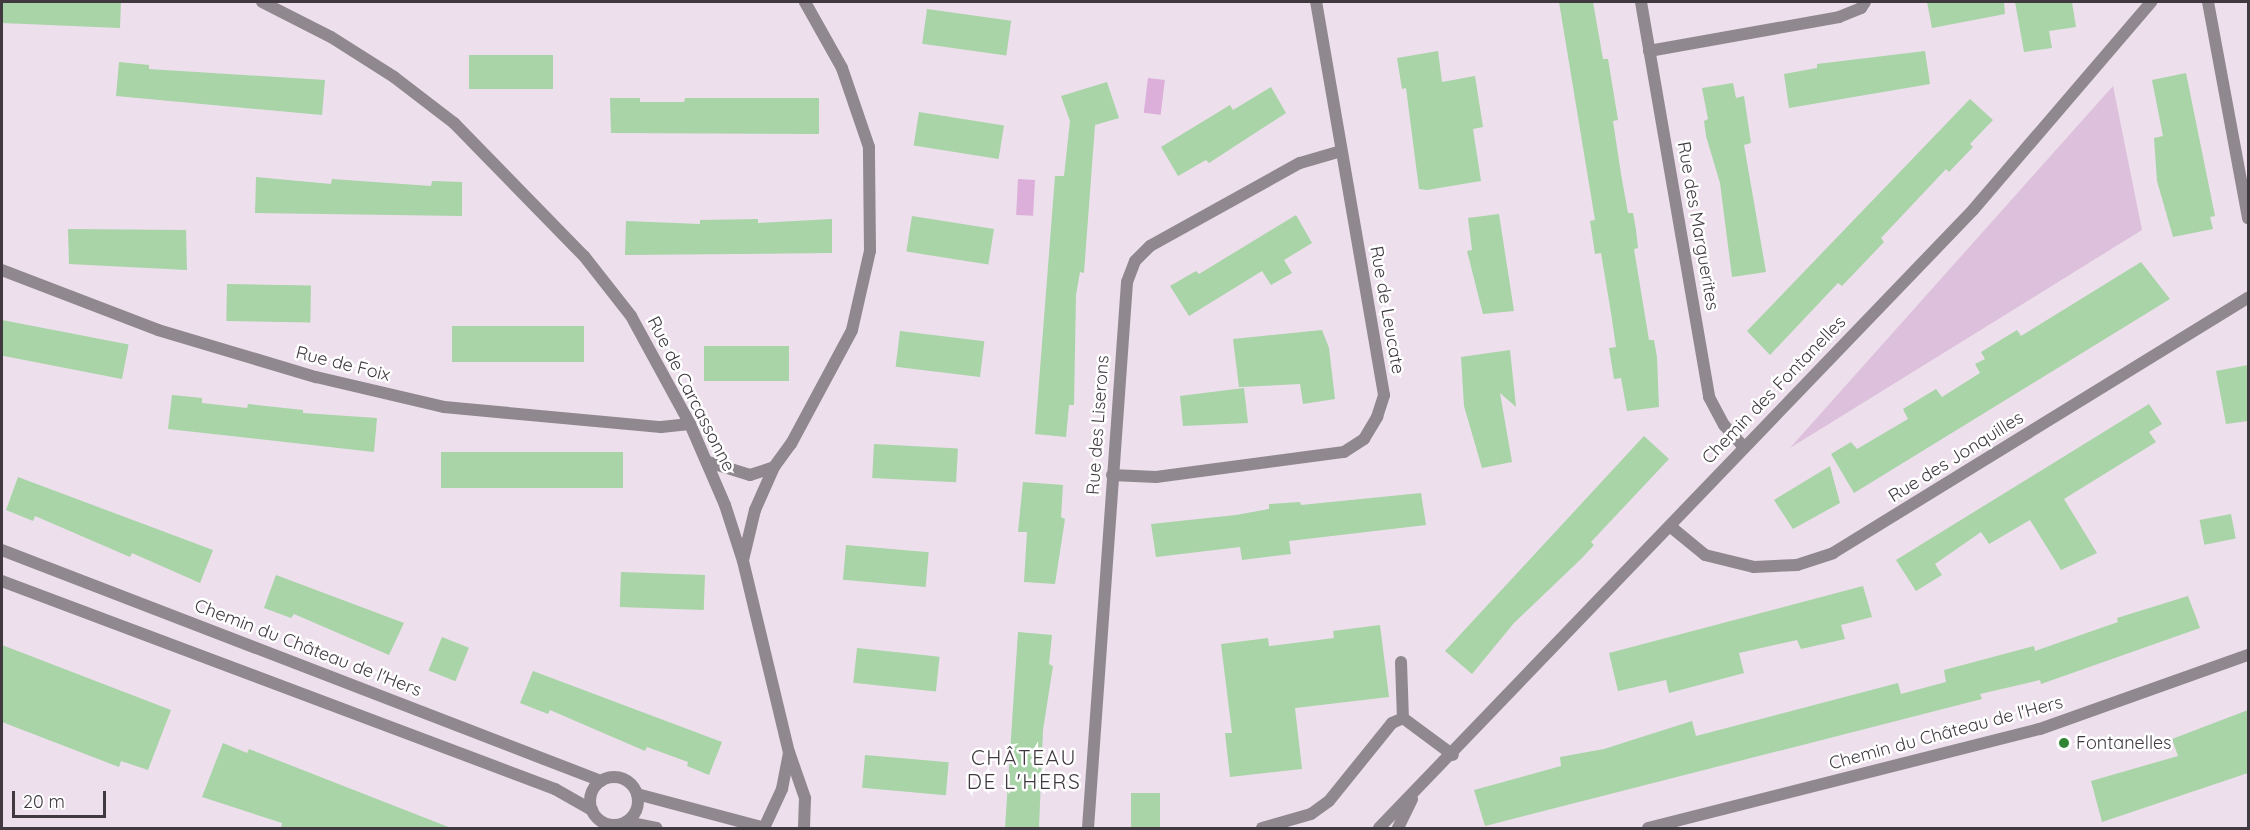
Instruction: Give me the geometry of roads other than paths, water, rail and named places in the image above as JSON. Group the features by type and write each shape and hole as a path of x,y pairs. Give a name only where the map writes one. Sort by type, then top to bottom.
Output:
{"street":[{"name":"Rue de Carcassonne","path":"262,2 331,37 394,77 454,123 516,183 584,256 631,316 690,424 708,462 742,561 789,752 805,798 804,828"},
{"path":"742,561 755,510 774,467 791,444 852,330 870,251 869,147 842,68 805,2"},
{"name":"Rue de Leucate","path":"1112,475 1156,477 1344,452 1364,439 1377,417 1384,394 1316,2"},
{"name":"Rue des Marguerites","path":"1641,2 1709,397 1724,425 1744,447"},
{"path":"1649,51 1839,17 1861,8 1865,2"},
{"name":"Chemin des Fontanelles","path":"1379,828 1453,755 1671,527 1744,447 1973,210 2151,2"},
{"path":"2208,2 2248,218"},
{"name":"Rue des Liserons","path":"1088,828 1127,282 1135,261 1150,246 1299,163 1341,152"},
{"name":"Rue de Foix","path":"2,270 158,330 316,377 444,407 572,421 661,427 690,424"},
{"name":"Rue des Jonquilles","path":"1671,527 1705,555 1754,567 1797,565 1833,553 2248,298"},
{"path":"708,462 750,475 774,467"},
{"name":"Chemin du Château de l'Hers","path":"2,550 601,781 622,778 637,794 764,828"},
{"path":"2,581 555,789 592,810 603,825 626,822 656,828"},
{"name":"Chemin du Château de l'Hers","path":"1648,828 2040,729 2248,655"},
{"path":"1401,662 1403,718"},
{"path":"1403,718 1453,755"},
{"path":"1262,828 1311,814 1329,801 1392,723 1403,718"},
{"name":"Rue de Carcassonne","path":"764,828 782,789 789,752"},
{"path":"592,810 592,794 601,781"},
{"path":"626,822 638,807 637,794"},
{"name":"Chemin des Fontanelles","path":"1398,828 1414,795"}],"place":[{"name":"Fontanelles","path":"2064,743"}],"district":[{"name":"CHÂTEAU DE L'HERS","path":"1024,769"}]}
